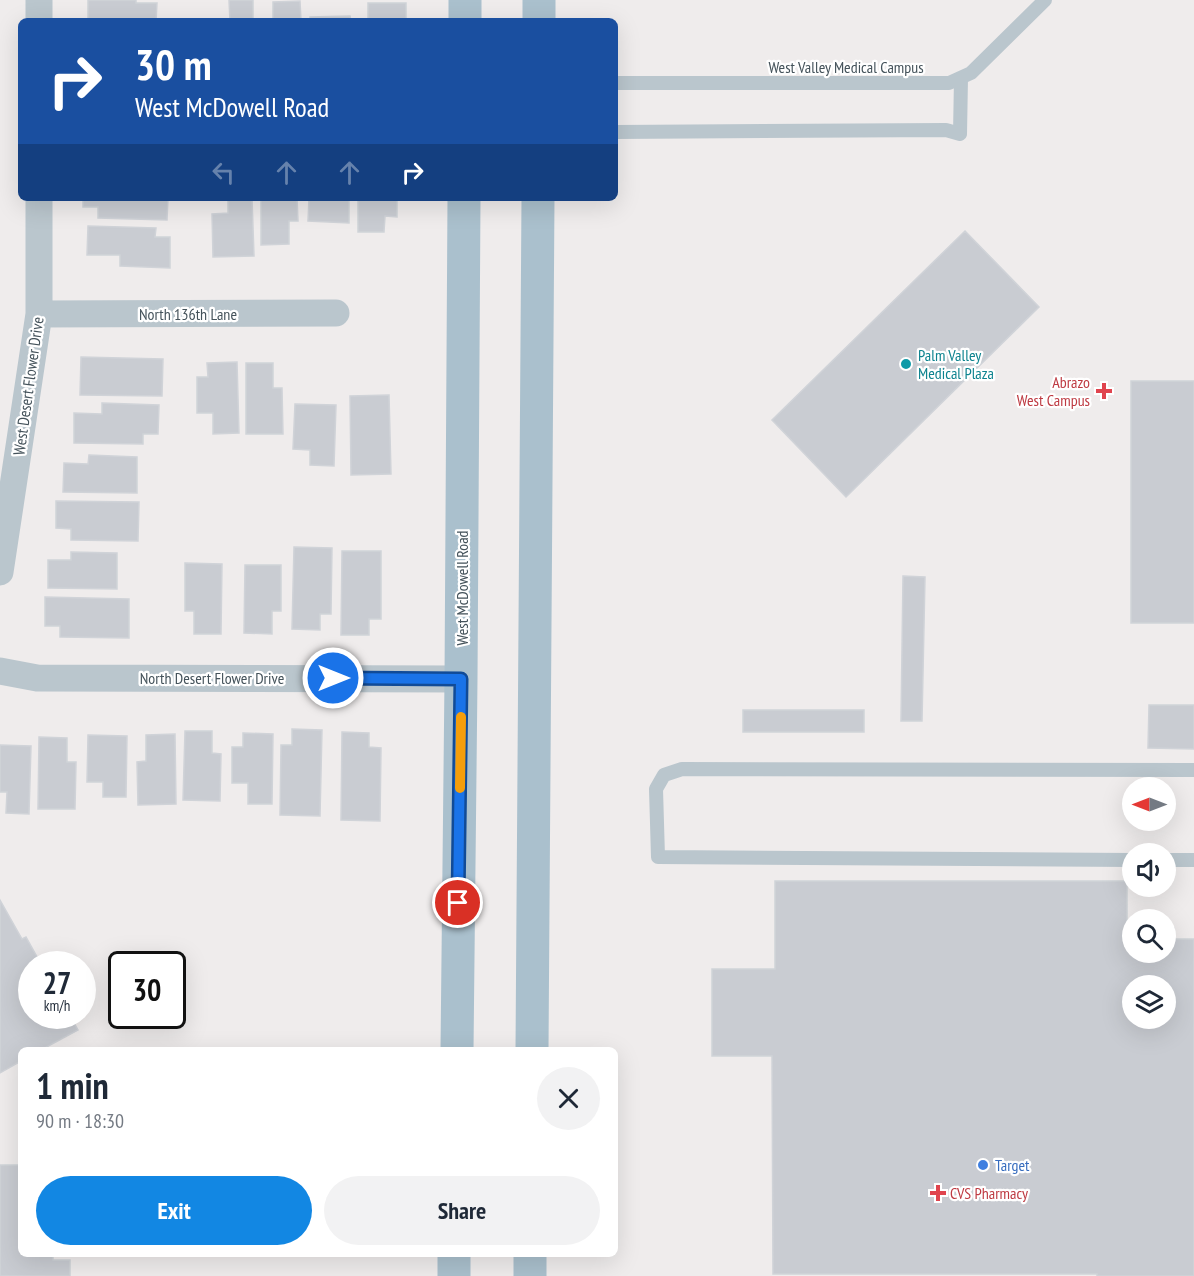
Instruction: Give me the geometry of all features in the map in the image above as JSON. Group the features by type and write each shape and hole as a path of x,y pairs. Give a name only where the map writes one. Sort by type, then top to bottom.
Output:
{"main road":[{"path":"465,0 465,18"},
{"path":"539,0 539,18"},
{"name":"West McDowell Road","path":"457,1047 464,201"},
{"path":"532,1047 538,201"},
{"path":"454,1257 454,1276"},
{"path":"530,1257 530,1276"}],"street":[{"path":"39,0 39,18"},
{"name":"West Desert Flower Drive","path":"0,572 39,314 39,201"},
{"name":"North 136th Lane","path":"39,314 336,313"},
{"name":"North Desert Flower Drive","path":"0,671 38,678 461,679"}],"lane":[{"name":"West Valley Medical Campus","path":"618,83 949,83 971,73 1045,0"},
{"path":"618,132 946,130 960,134 961,78"},
{"path":"1122,860 658,857 656,789 664,775 682,769 1194,770"},
{"path":"1176,860 1194,860"}],"building":[{"path":"88,0 136,0 136,3 157,3 156,18 88,18"},
{"path":"229,0 253,0 253,18 230,18"},
{"path":"300,1 301,18 273,18 273,2"},
{"path":"368,3 406,3 406,18 368,18"},
{"path":"350,16 350,18 310,18"},
{"path":"83,201 168,201 167,220 98,218 98,207 83,207"},
{"path":"228,201 252,201 254,256 213,257 212,214 228,213"},
{"path":"261,201 297,201 298,221 289,221 289,244 261,245"},
{"path":"309,201 349,201 349,223 308,221"},
{"path":"358,201 397,201 397,217 385,216 384,232 358,232"},
{"path":"88,226 156,228 155,237 170,237 170,268 120,266 120,255 87,255"},
{"name":"Palm Valley Medical Plaza","path":"965,231 1039,307 846,497 772,420"},
{"path":"81,357 163,359 162,396 80,395"},
{"path":"237,362 239,433 213,434 213,413 197,413 197,377 208,377 207,363"},
{"path":"246,363 273,363 273,388 282,388 283,434 246,434"},
{"path":"1131,381 1194,381 1194,623 1131,623"},
{"path":"389,395 391,474 351,475 350,396"},
{"path":"102,403 159,405 158,434 143,434 143,444 74,443 74,413 102,414"},
{"path":"295,404 336,405 334,466 310,465 310,450 293,449"},
{"path":"89,455 137,457 137,493 63,492 64,463 88,464"},
{"path":"56,501 139,502 138,541 71,540 71,529 56,528"},
{"path":"294,547 332,548 331,614 320,614 320,630 292,629"},
{"path":"342,551 381,551 381,619 369,619 369,635 341,635"},
{"path":"71,552 117,553 117,589 48,588 48,560 71,560"},
{"path":"185,563 222,564 221,634 194,634 194,611 185,611"},
{"path":"245,565 281,565 281,611 272,611 272,634 244,633"},
{"path":"903,576 925,577 922,721 901,721"},
{"path":"45,597 129,599 129,638 60,637 60,626 45,626"},
{"path":"1149,705 1194,705 1194,749 1148,748"},
{"path":"743,710 864,710 864,732 743,732"},
{"path":"292,729 322,730 320,816 280,815 281,745 292,745"},
{"path":"185,731 212,731 212,753 221,754 220,801 183,800"},
{"path":"342,732 369,733 369,747 381,748 380,821 341,820"},
{"path":"243,733 273,734 272,804 248,804 248,783 232,783 232,747 243,747"},
{"path":"175,734 176,804 138,805 137,762 146,761 146,735"},
{"path":"88,735 127,736 126,797 103,797 103,782 87,782"},
{"path":"39,737 67,738 67,762 76,762 75,809 38,809"},
{"path":"0,745 31,746 29,814 6,813 7,792 0,792"},
{"name":"Target","path":"775,881 1122,881 1122,897 1127,897 1127,909 1122,909 1122,963 1176,963 1176,939 1194,939 1194,1276 773,1274 772,1056 712,1056 712,969 775,969"},
{"path":"0,900 22,939 26,937 34,951 18,951 18,1029 78,1030 47,1047 18,1047 18,1063 0,1073"},
{"path":"0,1165 18,1165 18,1257 53,1257 53,1260 70,1260 70,1276 0,1276"}],"slow traffic":[{"path":"460,788 461,717"}],"place":[{"name":"Palm Valley Medical Plaza","path":"906,364"},
{"name":"Abrazo West Campus","path":"1104,391"},
{"name":"Target","path":"983,1165"},
{"name":"CVS Pharmacy","path":"938,1193"}],"route":[{"path":"333,678 461,679 458,903"}]}
